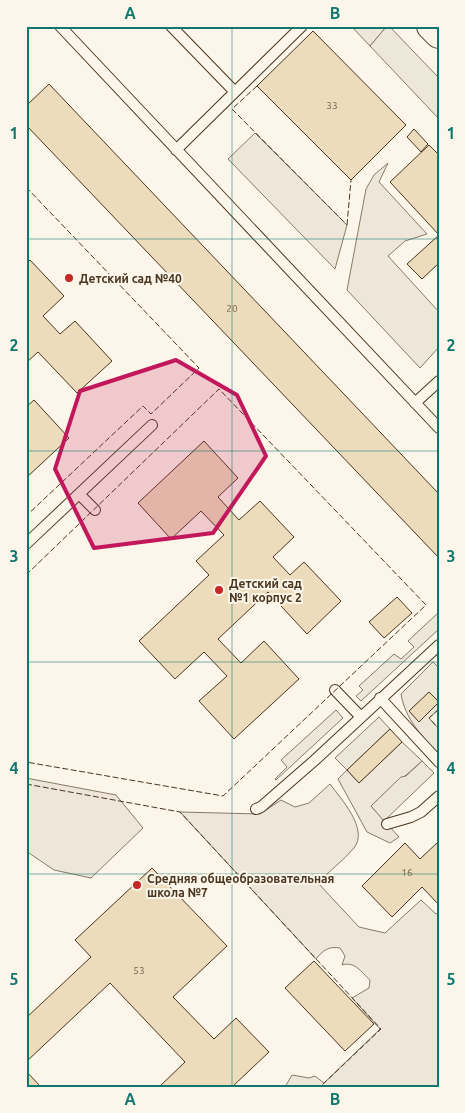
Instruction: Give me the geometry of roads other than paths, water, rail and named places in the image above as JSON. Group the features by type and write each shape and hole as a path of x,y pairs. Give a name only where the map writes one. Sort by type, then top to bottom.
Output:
{"main road":[{"path":"431,26 439,34"}],"lane":[{"path":"60,26 439,428"},
{"path":"171,26 235,92"},
{"path":"176,150 302,26"},
{"path":"415,403 439,381"},
{"path":"26,543 152,425"},
{"path":"79,494 95,510"},
{"path":"256,809 315,760 439,644"},
{"path":"335,690 360,716"},
{"path":"380,698 439,762"},
{"path":"387,824 411,818 439,796"}],"place":[{"name":"Детский сад №40","path":"69,278"},
{"name":"Детский сад №1 корпус 2","path":"219,590"},
{"name":"Средняя общеобразовательная школа №7","path":"137,885"}]}
